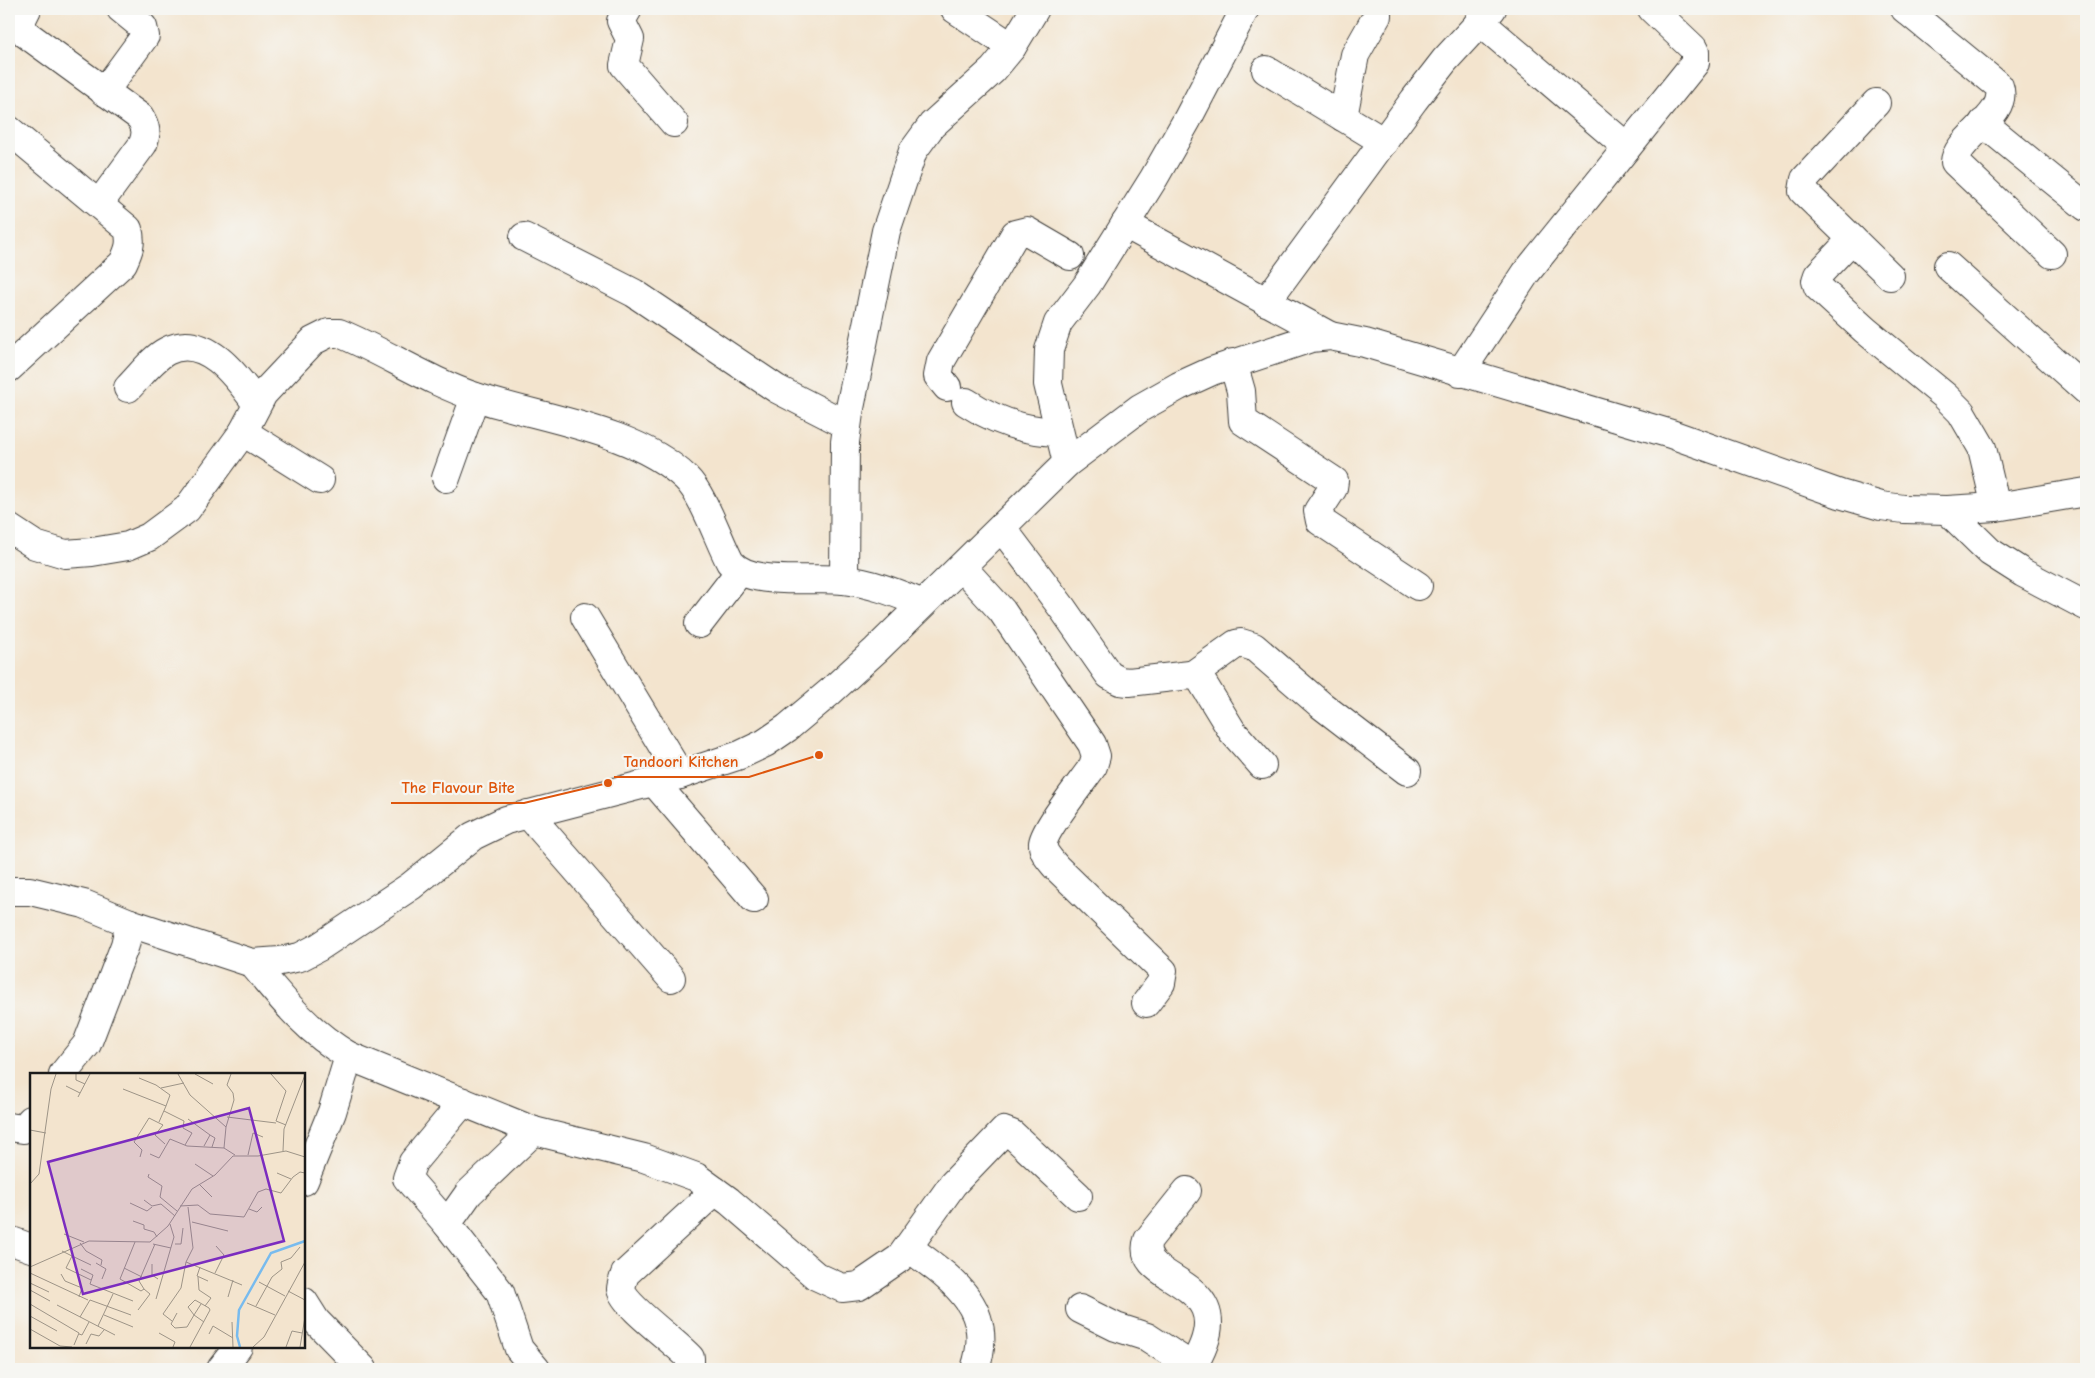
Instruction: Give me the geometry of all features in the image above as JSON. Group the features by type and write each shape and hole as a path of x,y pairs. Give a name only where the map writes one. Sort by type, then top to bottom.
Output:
{"street":[{"path":"27,9 20,23 26,34 140,117 147,134 144,144 99,204"},
{"path":"104,92 146,36 143,27 121,9"},
{"path":"628,9 621,22 630,35 624,65 674,123"},
{"path":"955,9 1012,47"},
{"path":"844,580 847,425 886,231 909,159 920,138 932,125 993,70 1012,47 1035,9"},
{"path":"1067,463 1058,432 1048,384 1049,350 1058,323 1088,285 1187,120 1245,9"},
{"path":"1343,117 1355,55 1377,16 1377,9"},
{"path":"1460,373 1526,273 1692,68 1696,58 1693,48 1652,9"},
{"path":"1905,9 1999,86 2002,92 1999,105 1956,156 1955,162 2052,254"},
{"path":"1266,302 1440,67 1485,15 1627,147"},
{"path":"1266,70 1384,142"},
{"path":"1876,103 1805,180 1803,185 1806,196 1890,276"},
{"path":"1983,124 2086,207"},
{"path":"9,130 128,229 131,239 130,249 123,263 9,368"},
{"path":"1124,224 1330,336 1364,343 1671,434 1840,494 1881,506 1904,509 1947,510 1996,507 2086,492"},
{"path":"1058,432 1020,428 982,412 956,394 938,376 942,361 1015,234 1027,231 1070,256"},
{"path":"524,237 634,293 777,390 847,425"},
{"path":"1852,239 1818,275 1816,281 1818,287 1945,396 1961,412 1982,448 1996,507"},
{"path":"1948,266 2086,390"},
{"path":"9,531 35,545 65,554 128,546 149,538 187,509 242,432 256,404 313,341 329,333 338,333 475,397 581,427 655,453 688,480 698,494 730,562 740,571 756,576 776,578 844,580 891,591 921,603"},
{"path":"9,891 30,891 84,904 130,923 252,962 280,961 300,957 319,948 411,886 473,836 506,820 680,775 740,755 765,743 787,728 876,650 921,603 962,567 1067,463 1154,399 1178,386 1233,363 1311,338 1330,336"},
{"path":"128,388 168,350 191,347 218,358 256,404"},
{"path":"1233,363 1241,391 1243,421 1334,481 1333,488 1318,511 1320,521 1418,586"},
{"path":"446,478 475,397"},
{"path":"242,432 320,480"},
{"path":"1947,510 1996,556 2022,573 2086,606"},
{"path":"1002,528 1063,609 1104,670 1113,678 1120,681 1151,681 1194,674 1236,644 1241,643 1254,647 1321,705 1407,771"},
{"path":"962,567 1002,611 1092,744 1096,756 1093,766 1051,828 1043,842 1044,848 1056,867 1163,970 1161,983 1146,1003"},
{"path":"699,624 740,571"},
{"path":"585,616 680,775"},
{"path":"1194,674 1204,682 1232,731 1262,765"},
{"path":"654,782 754,899"},
{"path":"528,814 671,978"},
{"path":"64,1073 87,1044 125,945 130,923"},
{"path":"252,962 309,1028 328,1044 349,1056 534,1131 644,1158 696,1177 816,1276 842,1288 859,1286 900,1258 953,1184 1004,1131 1012,1134 1078,1196"},
{"path":"305,1179 332,1112 349,1056"},
{"path":"463,1102 413,1162 407,1178 447,1224 500,1292 519,1349 536,1369"},
{"path":"9,1128 23,1129 30,1121"},
{"path":"447,1224 469,1194 534,1131"},
{"path":"690,1369 690,1358 679,1345 628,1303 621,1289 624,1274 715,1191"},
{"path":"1080,1309 1116,1327 1147,1338 1192,1368 1205,1347 1209,1327 1207,1309 1202,1299 1149,1261 1145,1250 1148,1240 1187,1191"},
{"path":"9,1240 30,1248"},
{"path":"909,1248 948,1279 966,1296 976,1310 980,1323 981,1342 975,1369"},
{"path":"305,1304 316,1321 363,1369"}],"place":[{"name":"Tandoori Kitchen","path":"819,755"},
{"name":"The Flavour Bite","path":"608,783"}]}
